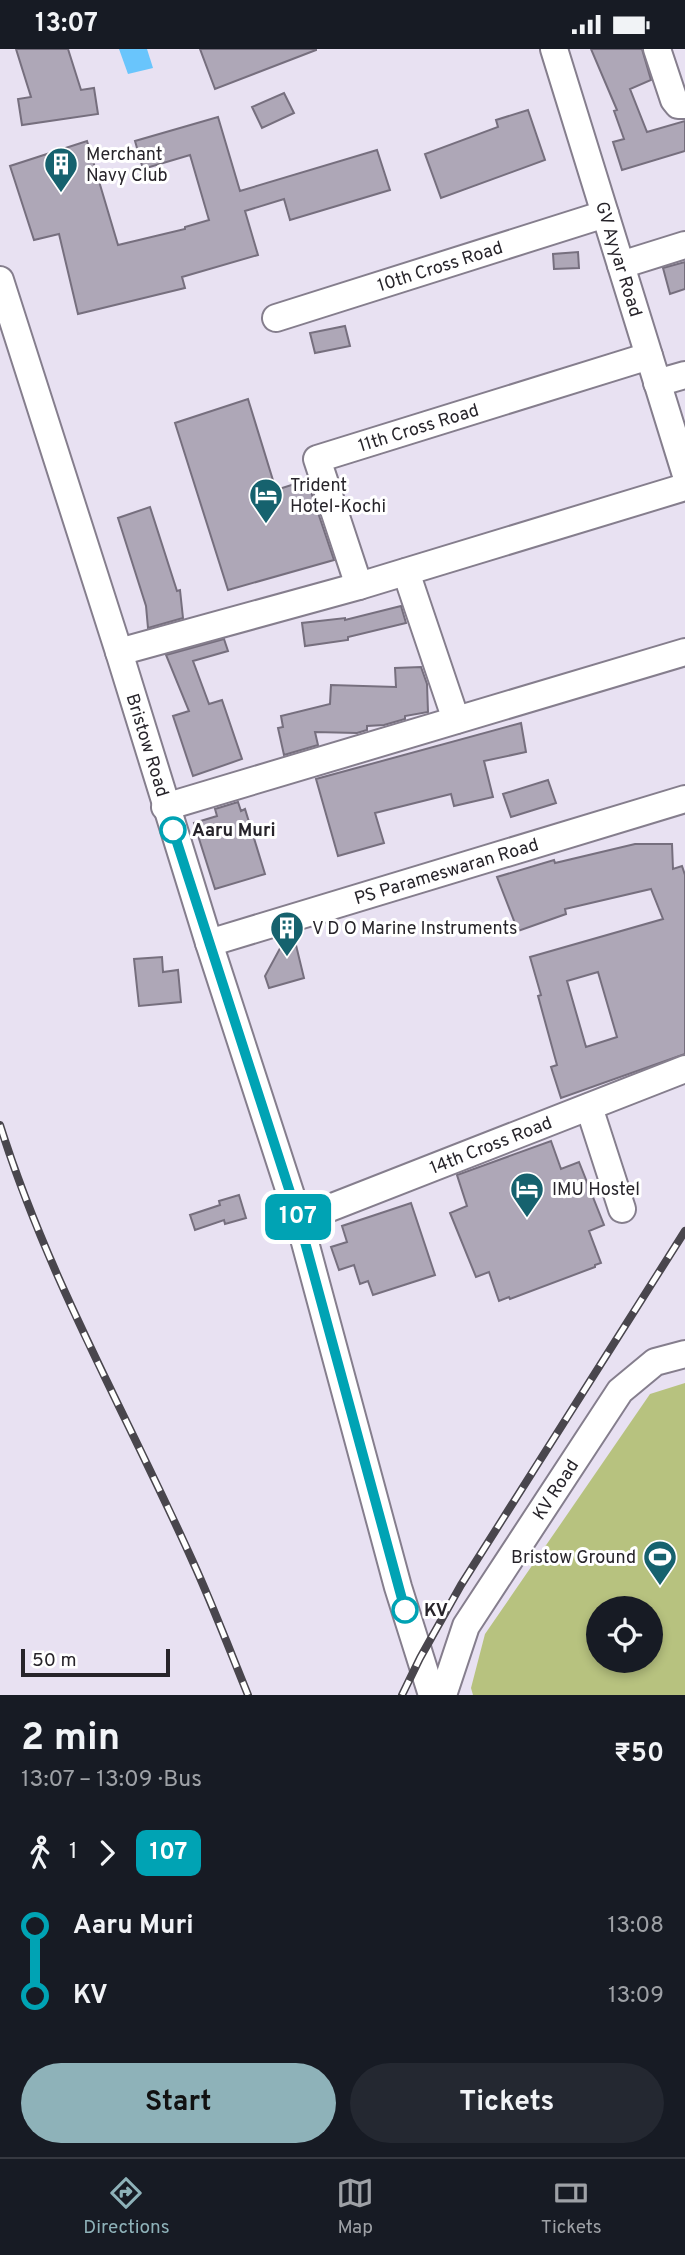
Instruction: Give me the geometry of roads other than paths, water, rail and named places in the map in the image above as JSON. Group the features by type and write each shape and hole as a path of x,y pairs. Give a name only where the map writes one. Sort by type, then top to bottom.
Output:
{"street":[{"name":"GV Ayyar Road","path":"554,49 685,472"},
{"path":"657,49 674,100 678,105 685,105"},
{"name":"10th Cross Road","path":"276,318 605,214"},
{"path":"621,265 685,245"},
{"name":"Bristow Road","path":"0,280 299,1220 398,1587 432,1695"},
{"name":"11th Cross Road","path":"359,586 317,459 649,356"},
{"path":"657,383 685,375"},
{"path":"119,652 359,586 685,487"},
{"path":"405,572 456,720"},
{"path":"166,807 685,652"},
{"name":"PS Parameswaran Road","path":"209,943 685,799"},
{"name":"14th Cross Road","path":"299,1220 685,1069"},
{"path":"589,1107 622,1209"},
{"name":"KV Road","path":"443,1695 466,1626 620,1391 655,1362 685,1354"}],"water":[{"path":"119,49 147,49 153,68 128,74"}],"railway":[{"path":"0,1125 41,1237 90,1347 193,1562 248,1695"},
{"path":"402,1695 461,1585 685,1231"}],"place":[{"name":"Merchant Navy Club","path":"61,194"},
{"name":"Trident Hotel-Kochi","path":"266,525"},
{"name":"Aaru Muri","path":"173,830"},
{"name":"V D O Marine Instruments","path":"287,958"},
{"name":"IMU Hostel","path":"527,1219"},
{"name":"Bristow Ground","path":"660,1587"},
{"name":"KV","path":"405,1610"}]}
